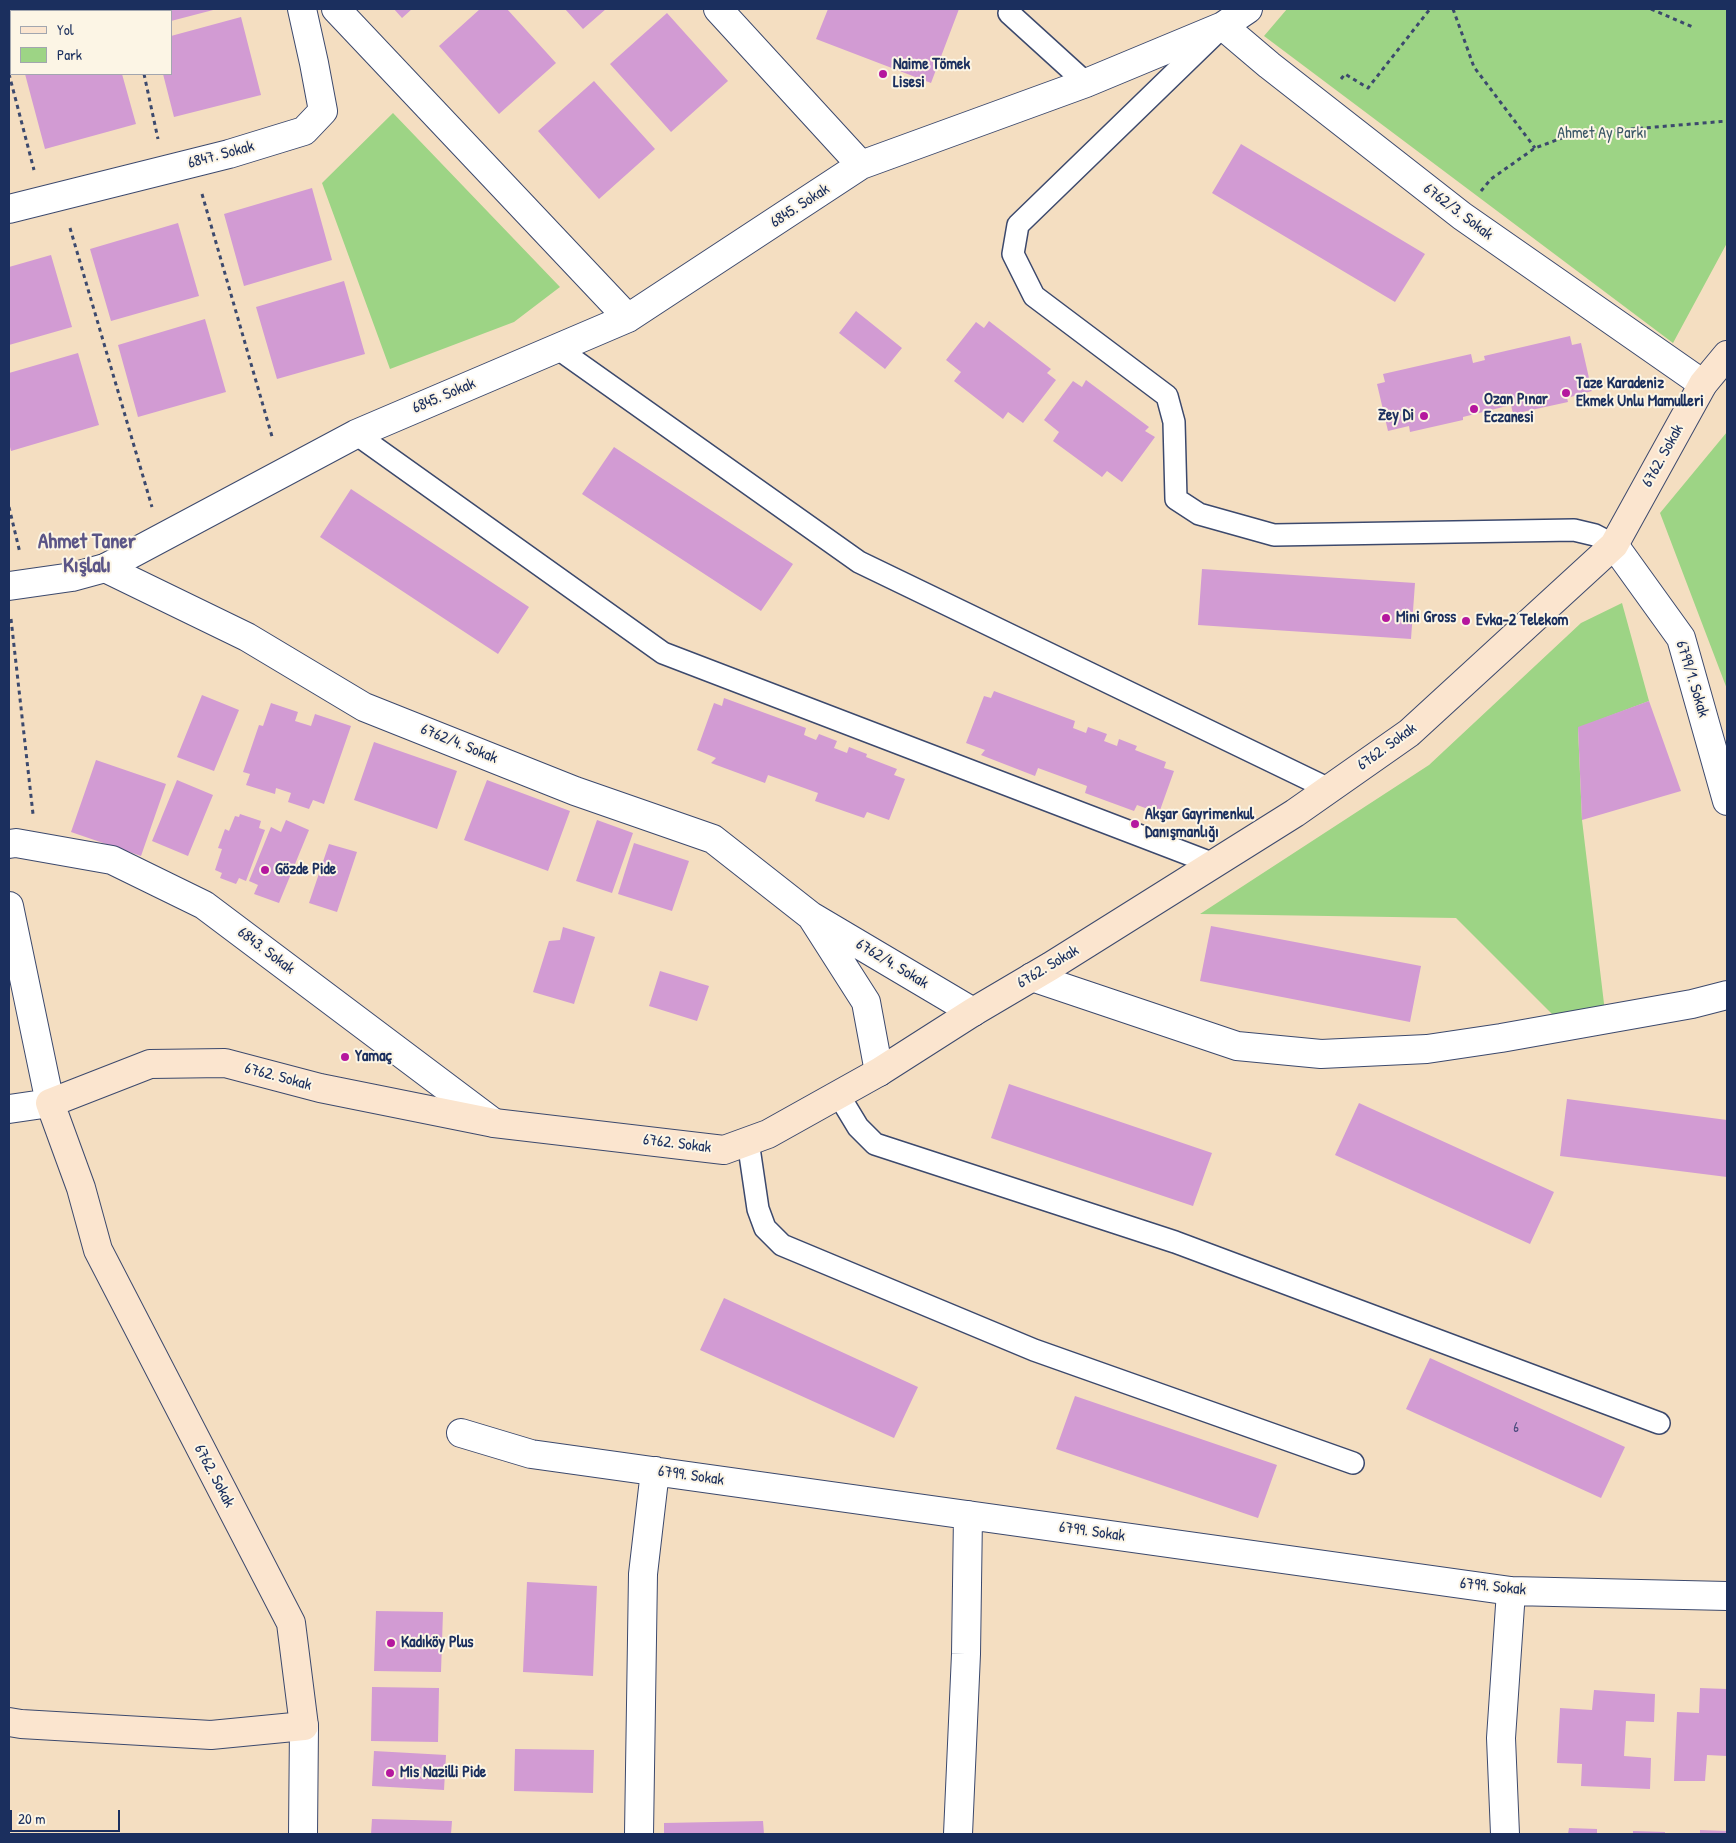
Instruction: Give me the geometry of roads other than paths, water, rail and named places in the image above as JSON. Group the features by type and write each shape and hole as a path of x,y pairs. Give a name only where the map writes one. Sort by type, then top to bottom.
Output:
{"main road":[{"name":"6762. Sokak","path":"304,1726 291,1623 98,1250 81,1188 50,1103 150,1064 225,1063 320,1088 494,1123 724,1150 768,1134 879,1072 1214,864 1294,813 1410,733 1614,545 1704,384 1727,356"},
{"path":"13,1719 211,1735 304,1726"}],"street":[{"name":"6847. Sokak","path":"9,209 304,132 322,111 302,9"},
{"path":"336,9 628,318"},
{"path":"718,9 861,166"},
{"name":"6845. Sokak","path":"16,593 105,568 356,434 628,318 861,166 1086,83 1223,26 1248,9"},
{"name":"6762/3. Sokak","path":"1223,26 1321,106 1462,216 1704,384"},
{"name":"6799/1. Sokak","path":"1614,545 1681,638 1720,751 1727,800"},
{"name":"6762/4. Sokak","path":"105,568 247,637 364,706 575,791 713,839 811,916 973,1012"},
{"name":"6843. Sokak","path":"9,844 37,846 112,860 204,905 494,1123"},
{"path":"9,906 50,1103 9,1109"},
{"name":"6762/4. Sokak","path":"811,916 866,1002 879,1072"},
{"path":"1032,977 1237,1046 1321,1054 1428,1048 1501,1038 1727,996"},
{"name":"6799. Sokak","path":"461,1433 531,1454 1511,1591 1727,1596"},
{"path":"639,1834 643,1574 655,1471"},
{"path":"958,1834 966,1654 968,1515"},
{"path":"1505,1834 1501,1738 1511,1591"},
{"path":"303,1834 304,1726"}],"lane":[{"path":"1009,13 1086,83"},
{"path":"1223,26 1018,225 1013,254 1034,296 1167,396 1174,422 1176,499 1199,514 1274,535 1574,530 1595,535 1614,545"},
{"path":"557,348 859,562 1329,789"},
{"path":"356,434 663,653 1214,864"},
{"path":"838,1094 858,1127 875,1144 1175,1242 1659,1423"},
{"path":"748,1141 758,1209 765,1228 782,1245 1034,1350 1353,1463"}],"place":[{"name":"Naime Tömek Lisesi","path":"883,74"},
{"name":"Taze Karadeniz Ekmek Unlu Mamulleri","path":"1566,393"},
{"name":"Ozan Pınar Eczanesi","path":"1474,409"},
{"name":"Zey Di","path":"1424,416"},
{"name":"Mini Gross","path":"1386,618"},
{"name":"Evka-2 Telekom","path":"1466,621"},
{"name":"Akşar Gayrimenkul Danışmanlığı","path":"1135,824"},
{"name":"Gözde Pide","path":"265,870"},
{"name":"Yamaç","path":"345,1057"},
{"name":"Kadıköy Plus","path":"391,1643"},
{"name":"Mis Nazilli Pide","path":"390,1773"}],"district":[{"name":"Ahmet Taner Kışlalı","path":"87,554"}],"park label":[{"name":"Ahmet Ay Parkı","path":"1602,134"}]}
